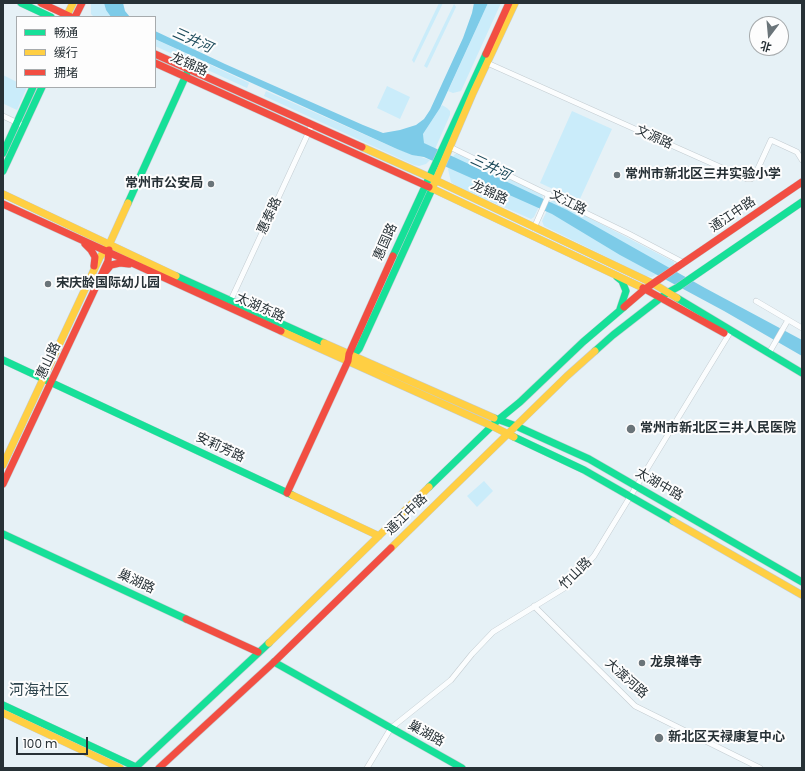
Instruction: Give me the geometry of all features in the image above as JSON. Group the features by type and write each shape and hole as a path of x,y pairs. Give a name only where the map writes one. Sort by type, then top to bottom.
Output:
{"main road":[{"path":"21,3 49,16"},
{"path":"41,3 68,16 73,3"},
{"path":"76,16 82,3"},
{"path":"447,150 509,3"},
{"path":"485,62 515,3"},
{"name":"龙锦路","path":"156,54 617,277 645,290 664,295 730,333 802,378"},
{"name":"龙锦路","path":"156,63 432,179 654,284 664,295"},
{"name":"惠山路","path":"3,484 108,261 108,250 189,70"},
{"path":"3,171 33,88"},
{"path":"3,153 41,88"},
{"name":"惠国路","path":"287,493 438,165 447,150"},
{"name":"通江中路","path":"654,284 802,182"},
{"name":"太湖东路","path":"3,194 134,264 229,304"},
{"name":"通江中路","path":"158,768 274,662 507,434 601,345 664,295 802,202"},
{"name":"太湖东路","path":"3,204 82,241 108,250 350,357 498,420"},
{"path":"82,241 91,250 95,257 94,270"},
{"name":"惠山路","path":"3,465 44,380 100,257 108,250"},
{"path":"102,274 112,265 120,263 134,264"},
{"path":"617,277 622,281 626,291 619,311"},
{"path":"645,290 654,284"},
{"name":"通江中路","path":"137,768 302,612 498,420 520,402 583,342 645,290"},
{"name":"龙锦路","path":"730,333 769,353 802,373"},
{"name":"太湖东路","path":"350,357 507,434"},
{"path":"3,360 51,383"},
{"name":"安莉芳路","path":"51,383 379,536"},
{"name":"太湖中路","path":"498,420 516,426 589,459 802,582"},
{"name":"太湖中路","path":"507,434 584,470 802,595"},
{"name":"巢湖路","path":"3,534 258,652"},
{"name":"巢湖路","path":"274,662 462,768"},
{"path":"3,705 137,768"},
{"path":"3,713 120,768"}],"street":[{"name":"文源路","path":"485,62 747,179 754,177 771,140 797,152 802,160"},
{"path":"3,116 20,124"},
{"name":"惠泰路","path":"229,304 310,129"},
{"name":"文江路","path":"447,150 629,234 684,263"},
{"path":"534,228 548,196"},
{"path":"756,301 802,328"},
{"path":"769,353 788,320"},
{"name":"竹山路","path":"367,768 391,728 451,680 472,654 493,632 566,587 594,556 730,333"},
{"name":"大渡河路","path":"534,606 635,706 758,768"}],"shaded area":[{"path":"91,3 104,3 106,10 110,16 93,16 91,14"},
{"path":"439,3 443,3 414,63 412,60"},
{"path":"488,3 501,3 461,91 453,93 448,91"},
{"path":"454,4 456,7 427,68 424,66"},
{"path":"156,39 249,83 247,88 156,46"},
{"path":"3,75 15,81 4,104 3,103"},
{"path":"15,81 16,88 27,88 17,110 4,104"},
{"path":"387,86 410,97 400,119 377,108"},
{"path":"266,91 397,149 430,160 426,164 419,166 414,165 264,96"},
{"path":"442,105 450,111 450,115 435,149 424,143 423,134"},
{"path":"572,111 612,129 579,201 540,183"},
{"path":"457,153 542,194 543,198 534,217 531,219 456,186 451,182 448,169 454,155"},
{"path":"552,200 555,200 674,262 674,265 652,277 645,276 544,226 542,221"},
{"path":"484,481 493,491 477,507 467,496"}],"water":[{"path":"104,3 123,3 125,11 129,16 110,16 106,10"},
{"path":"474,3 488,3 440,108 423,134 424,143 567,210 705,288 802,340 802,356 724,311 620,255 552,214 424,157 412,155 397,149 156,39 156,31 225,64 383,133 416,125 424,119 430,110 463,38"}],"traffic: fast":[{"path":"21,3 49,16"},
{"path":"393,256 486,54"},
{"path":"128,203 187,73"},
{"path":"3,153 33,88"},
{"path":"3,171 42,88"},
{"path":"350,359 359,349 432,189"},
{"path":"595,351 667,293 802,202"},
{"path":"176,276 324,343"},
{"path":"617,277 622,281 626,291 620,309"},
{"path":"677,298 802,373"},
{"path":"429,487 498,420 520,402 583,342 624,307"},
{"path":"3,360 292,495"},
{"path":"494,418 516,426 589,459 802,582"},
{"path":"514,437 584,470 673,521"},
{"path":"3,534 186,619"},
{"path":"135,768 269,643"},
{"path":"274,662 462,768"},
{"path":"3,705 138,768"}],"traffic: slow":[{"path":"66,16 73,3"},
{"path":"432,189 473,93 515,3"},
{"path":"362,147 429,177 654,284 677,298"},
{"path":"429,187 643,288"},
{"path":"3,194 176,276"},
{"path":"3,465 100,257 109,245 128,203"},
{"path":"281,331 514,437"},
{"path":"324,343 494,418"},
{"path":"391,548 567,376 595,351"},
{"path":"269,643 429,487"},
{"path":"292,495 379,536"},
{"path":"673,521 802,595"},
{"path":"3,713 120,768"}],"traffic: jam":[{"path":"41,3 69,16"},
{"path":"76,16 82,3"},
{"path":"486,54 509,3"},
{"path":"156,54 362,147"},
{"path":"156,63 429,187"},
{"path":"624,307 645,289 802,182"},
{"path":"3,204 281,331"},
{"path":"85,244 95,257 94,266"},
{"path":"3,484 108,261 109,250"},
{"path":"287,493 348,361 349,354 393,256"},
{"path":"106,271 111,265 120,263 129,264"},
{"path":"643,288 724,333"},
{"path":"159,768 274,662 391,548"},
{"path":"186,619 258,652"}],"place":[{"name":"常州市新北区三井实验小学","path":"617,175"},
{"name":"常州市公安局","path":"211,184"},
{"name":"宋庆龄国际幼儿园","path":"48,284"},
{"name":"常州市新北区三井人民医院","path":"631,429"},
{"name":"龙泉禅寺","path":"642,663"},
{"name":"新北区天禄康复中心","path":"659,738"}],"district":[{"name":"河海社区","path":"39,691"}],"water label":[{"name":"三井河","path":"192,41"},
{"name":"三井河","path":"490,168"}]}
